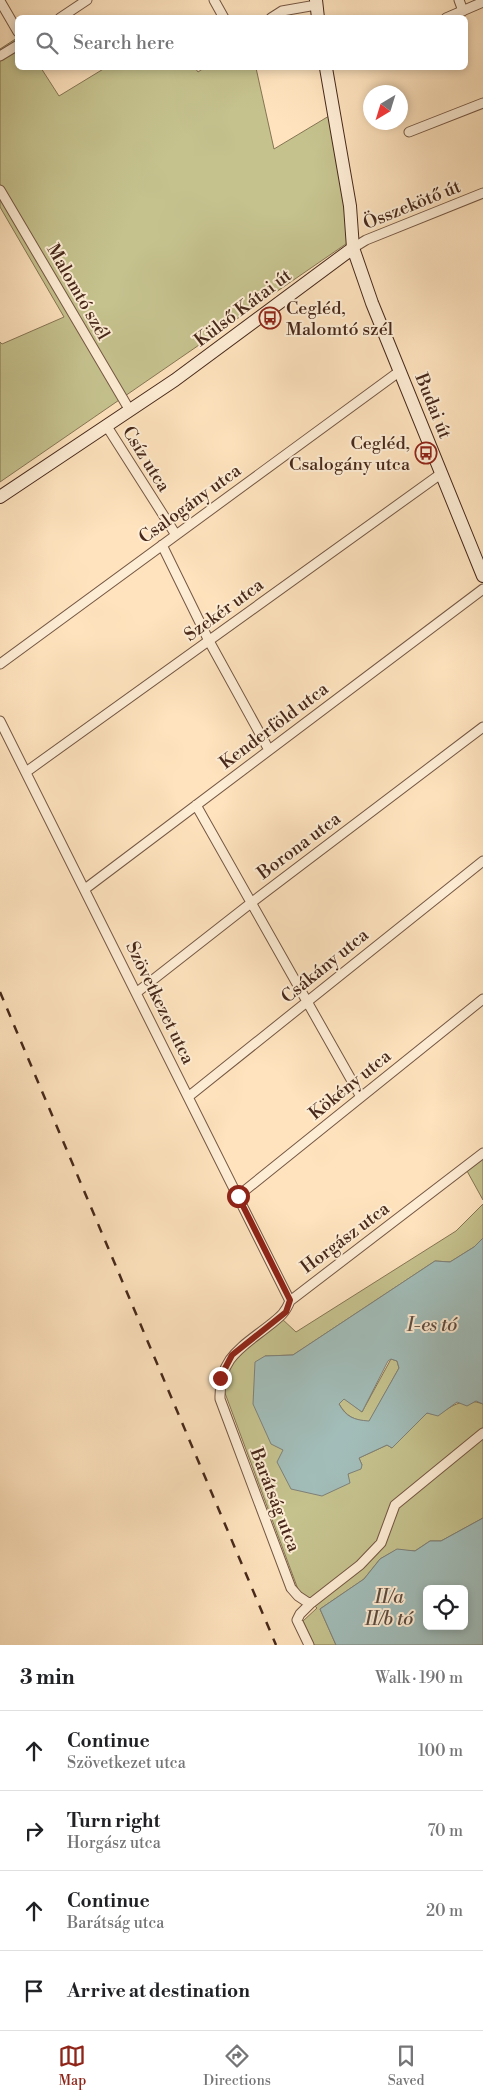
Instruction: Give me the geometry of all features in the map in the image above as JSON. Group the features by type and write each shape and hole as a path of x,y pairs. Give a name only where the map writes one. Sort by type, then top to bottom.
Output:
{"main road":[{"path":"326,70 350,206 353,248"},
{"name":"Budai út","path":"353,248 372,303 483,576"},
{"name":"Külső Kátai út","path":"0,497 220,349 353,248"}],"street":[{"path":"64,15 87,0"},
{"path":"214,0 222,15"},
{"path":"460,0 463,11"},
{"path":"0,1 15,27"},
{"path":"453,15 483,2"},
{"path":"276,15 282,11 317,7"},
{"path":"0,56 15,47"},
{"path":"409,132 483,103"},
{"name":"Malomtó szél","path":"0,190 129,409"},
{"name":"Összekötő út","path":"353,248 366,240 483,193"},
{"name":"Csalogány utca","path":"0,664 400,370"},
{"name":"Csíz utca","path":"106,425 176,535"},
{"name":"Szekér utca","path":"26,772 442,473"},
{"path":"162,545 209,640 268,750"},
{"name":"Kenderföld utca","path":"85,889 483,589"},
{"name":"Szövetkezet utca","path":"0,721 290,1300"},
{"name":"Borona utca","path":"136,993 483,726"},
{"path":"196,805 361,1097"},
{"name":"Csákány utca","path":"188,1097 483,861"},
{"name":"Kökény utca","path":"238,1196 483,999"},
{"name":"Horgász utca","path":"232,1355 286,1312 290,1300 483,1153"},
{"name":"Barátság utca","path":"232,1355 220,1378 220,1399 291,1588 298,1596 310,1604"},
{"path":"309,1645 297,1620 300,1614 360,1565 381,1543 395,1504 483,1433"}],"shaded area":[{"path":"15,39 15,70 42,70 59,96 102,70 196,70 198,72 201,70 256,70 274,149 339,110 356,237 0,482 0,342 2,344 64,317 0,207 0,49"},
{"path":"483,1159 483,1200 467,1171"},
{"path":"483,1204 483,1238 474,1247 450,1262 435,1261 293,1355 265,1356 348,1474 362,1465 359,1458 387,1445 392,1448 427,1413 438,1415 454,1405 470,1401 483,1404 483,1518 441,1541 430,1541 415,1551 396,1550 380,1559 364,1579 320,1609 336,1645 314,1645 303,1621 317,1608 299,1592 222,1385 234,1355 281,1318 296,1332 456,1231"},
{"path":"391,1359 397,1361 399,1368 369,1422 355,1419 348,1415 339,1404 344,1398 362,1412"}],"water":[{"name":"I-es tó","path":"483,1238 483,1404 476,1401 467,1406 457,1402 438,1416 427,1413 392,1448 387,1445 359,1458 362,1465 361,1469 348,1474 350,1483 322,1496 291,1489 277,1462 283,1450 271,1444 253,1404 255,1362 265,1356 293,1355 435,1261 450,1262 474,1247","holes":["391,1359 397,1361 399,1368 369,1421 355,1419 348,1415 339,1404 344,1399 362,1412 388,1361"]},
{"name":"II/a II/b tó","path":"483,1518 483,1645 336,1645 320,1609 364,1579 380,1559 397,1549 415,1551 430,1541 441,1541"}],"railway":[{"path":"0,992 276,1645"}],"place":[{"name":"Cegléd, Malomtó szél","path":"270,318"},
{"name":"Cegléd, Csalogány utca","path":"426,453"}],"route":[{"path":"220,1378 232,1355 286,1312 290,1300 238,1196"}]}
